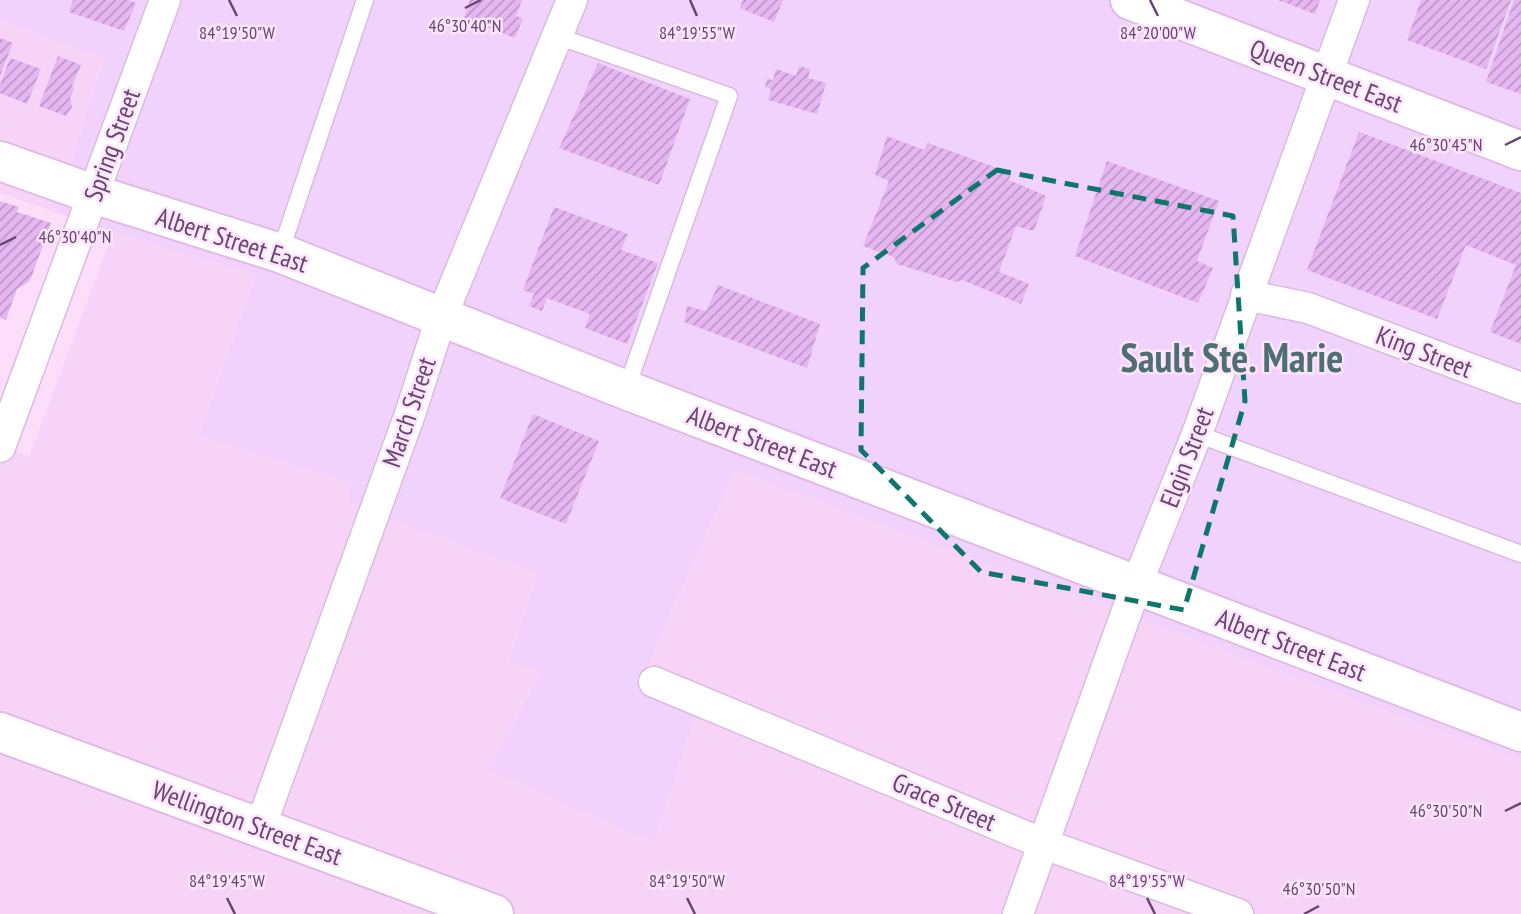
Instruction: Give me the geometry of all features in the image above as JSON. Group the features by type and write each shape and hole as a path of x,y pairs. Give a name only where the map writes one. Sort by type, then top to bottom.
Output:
{"main road":[{"name":"Queen Street East","path":"1130,0 1521,151"},
{"name":"Albert Street East","path":"0,161 93,194 280,253 626,390 1521,732"},
{"name":"Wellington Street East","path":"0,732 494,914"}],"street":[{"name":"Spring Street","path":"0,447 165,0"},
{"name":"March Street","path":"260,828 405,427 441,318 572,0"},
{"name":"Elgin Street","path":"1018,914 1136,586 1197,434 1354,0"},
{"name":"King Street","path":"1246,295 1308,308 1521,388"},
{"name":"Grace Street","path":"654,682 1044,844 1238,914"}],"lane":[{"path":"280,253 365,0"},
{"path":"557,36 729,96 626,390"},
{"path":"1197,434 1521,554"}],"highlighted area":[{"path":"997,170 1233,216 1245,401 1184,610 981,572 861,450 863,268"}],"shaded area":[{"path":"0,0 1521,0 1521,760 735,470 640,683 700,698 654,841 489,769 542,670 509,661 537,573 351,504 351,483 199,435 257,275 55,212 104,58 0,19"},
{"path":"0,19 104,58 55,212 0,193"},
{"path":"113,232 258,275 199,435 351,483 351,504 537,573 509,661 542,669 490,768 640,683 735,470 1521,760 1521,914 0,914 0,443 29,457"}],"building":[{"path":"73,0 128,0 136,3 124,31 69,12"},
{"path":"470,0 522,0 516,16 523,18 515,38 464,19"},
{"path":"743,0 783,0 774,22 740,8"},
{"path":"1278,0 1320,0 1315,14"},
{"path":"1421,0 1511,0 1486,69 1407,40"},
{"path":"1514,0 1521,0 1521,94 1486,82"},
{"path":"0,38 13,43 0,76"},
{"path":"58,56 81,65 72,86 72,107 66,116 39,106"},
{"path":"10,58 41,69 27,104 0,93 0,85"},
{"path":"598,63 690,99 659,185 559,148"},
{"path":"799,66 810,69 808,78 826,83 817,114 768,100 771,89 765,87 767,79 773,80 776,69 796,76"},
{"path":"1359,132 1521,193 1521,344 1490,332 1516,265 1466,245 1437,319 1307,270"},
{"path":"887,136 924,150 928,143 1011,173 1009,180 1046,196 1034,231 1016,226 999,272 1029,284 1021,304 962,280 956,282 897,264 894,257 863,246 889,181 875,175"},
{"path":"1107,161 1219,201 1197,261 1213,268 1198,303 1075,256"},
{"path":"0,201 19,207 17,212 51,223 30,281 17,289 6,320 0,318"},
{"path":"554,207 628,234 621,250 658,263 627,344 585,328 590,314 547,298 542,311 529,306 534,294 523,290"},
{"path":"718,285 820,324 807,368 684,322 687,306 706,311"},
{"path":"533,414 599,441 566,524 500,498"}],"district":[{"name":"Sault Ste. Marie","path":"1232,358"}]}
